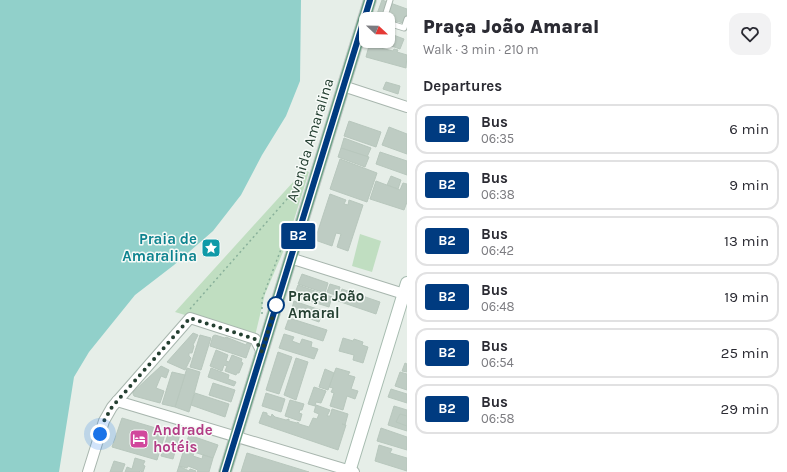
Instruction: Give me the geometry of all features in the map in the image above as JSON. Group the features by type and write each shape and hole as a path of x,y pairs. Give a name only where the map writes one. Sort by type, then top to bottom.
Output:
{"main road":[{"name":"Avenida Amaralina","path":"367,12 370,0"},
{"name":"Avenida Amaralina","path":"225,472 343,86 359,41"}],"street":[{"path":"343,86 407,107"},
{"path":"117,400 351,472 405,288 290,258"},
{"path":"88,472 104,421 112,407 190,318 255,339 262,352"}],"lane":[{"path":"386,12 390,0"},
{"path":"395,25 404,28 407,19"}],"green space":[{"name":"Praça João Amaral","path":"304,170 309,172 286,245 265,294 255,336 175,312"},
{"path":"360,234 381,241 372,272 352,266"}],"water":[{"path":"0,0 301,0 300,81 286,116 262,155 241,195 213,231 174,265 135,295 89,352 74,377 59,472 0,472"}],"building":[{"path":"382,0 407,9 407,24 396,21 395,24 395,12 378,12"},
{"path":"395,36 404,39 400,49 395,47"},
{"path":"368,48 380,48 393,51 394,49 398,50 397,52 407,55 406,68 366,57"},
{"path":"386,82 400,86 398,94 383,89"},
{"path":"349,121 381,132 376,147 344,136"},
{"path":"389,127 407,134 407,154 382,145"},
{"path":"344,138 371,148 367,157 341,148"},
{"path":"341,148 369,157 365,167 338,157"},
{"path":"380,152 407,161 407,175 376,164"},
{"path":"340,159 377,173 367,202 330,189"},
{"path":"391,176 401,180 398,189 387,185"},
{"path":"376,181 400,190 403,183 407,184 407,202 404,210 370,199"},
{"path":"330,194 346,200 344,204 348,205 349,200 363,205 348,251 337,247 341,234 336,233 332,246 315,240"},
{"path":"302,274 328,283 325,293 298,284"},
{"path":"330,284 340,287 337,296 327,292"},
{"path":"298,285 332,297 329,307 294,296"},
{"path":"342,289 380,302 376,314 338,301"},
{"path":"294,301 323,311 319,322 291,312"},
{"path":"289,318 327,330 323,341 285,329"},
{"path":"193,333 198,335 193,345 192,353 189,353 191,358 185,370 167,362"},
{"path":"284,334 294,337 292,341 300,344 302,339 312,342 311,347 318,349 314,359 279,348"},
{"path":"200,335 211,338 201,370 190,367"},
{"path":"213,336 226,337 246,345 247,343 251,344 246,358 210,346"},
{"path":"343,338 363,342 362,345 368,347 363,363 353,360 354,355 339,351"},
{"path":"216,350 228,355 226,361 229,362 232,355 242,359 241,362 243,363 239,373 236,375 225,371 227,366 224,365 222,371 210,366"},
{"path":"278,352 292,357 279,394 266,390"},
{"path":"296,358 308,362 296,400 284,395"},
{"path":"405,363 407,364 407,372 402,371"},
{"path":"161,366 169,370 166,378 161,376 156,388 164,391 160,403 134,396 133,392"},
{"path":"187,368 200,372 189,412 175,407"},
{"path":"211,368 229,375 228,379 236,382 234,386 208,377"},
{"path":"336,368 350,372 348,375 355,377 351,389 358,391 355,399 347,396 343,410 330,406 334,393 331,392 333,388 329,387"},
{"path":"325,369 334,373 328,390 319,387"},
{"path":"172,372 185,375 175,407 162,404"},
{"path":"400,372 407,374 407,390 395,386"},
{"path":"213,383 235,390 231,402 209,395"},
{"path":"314,387 326,391 321,403 316,402 315,406 308,404"},
{"path":"391,389 407,394 407,403 388,397"},
{"path":"195,393 229,404 225,417 191,405"},
{"path":"266,393 285,399 281,412 262,406"},
{"path":"290,400 304,404 299,413 302,414 300,421 285,416"},
{"path":"316,405 330,410 327,416 330,416 332,409 348,414 338,450 259,423 263,412 267,413 267,415 271,417 272,414 275,417 286,420 289,419 289,421 298,422 299,424 309,427 313,418 317,419 319,414 314,412"},
{"path":"394,406 407,410 407,431 388,425"},
{"path":"400,414 407,416 407,426 396,422"},
{"path":"122,418 166,431 157,460 112,447"},
{"path":"381,428 407,437 407,450 377,441"},
{"path":"169,431 180,434 173,459 161,456"},
{"path":"189,435 218,445 213,458 184,449"},
{"path":"379,445 392,449 390,453 407,458 407,471 375,461"},
{"path":"184,449 194,452 193,456 202,459 203,455 213,458 209,472 197,472 198,470 188,466 187,468 179,466"},
{"path":"247,453 309,472 241,472"},
{"path":"135,458 145,461 143,465 145,466 143,472 125,472 127,467 132,469"},
{"path":"114,461 125,464 122,472 110,472"},
{"path":"179,466 189,471 190,469 196,471 177,472"}],"bus line":[{"name":"B2","path":"225,472 370,0"}],"place":[{"name":"Praia de Amaralina","path":"211,248"},
{"name":"Praça João Amaral","path":"276,305"},
{"name":"Andrade hotéis","path":"139,439"}],"route":[{"path":"100,434 104,421 112,407 190,318 255,339 262,352 276,305"}]}
